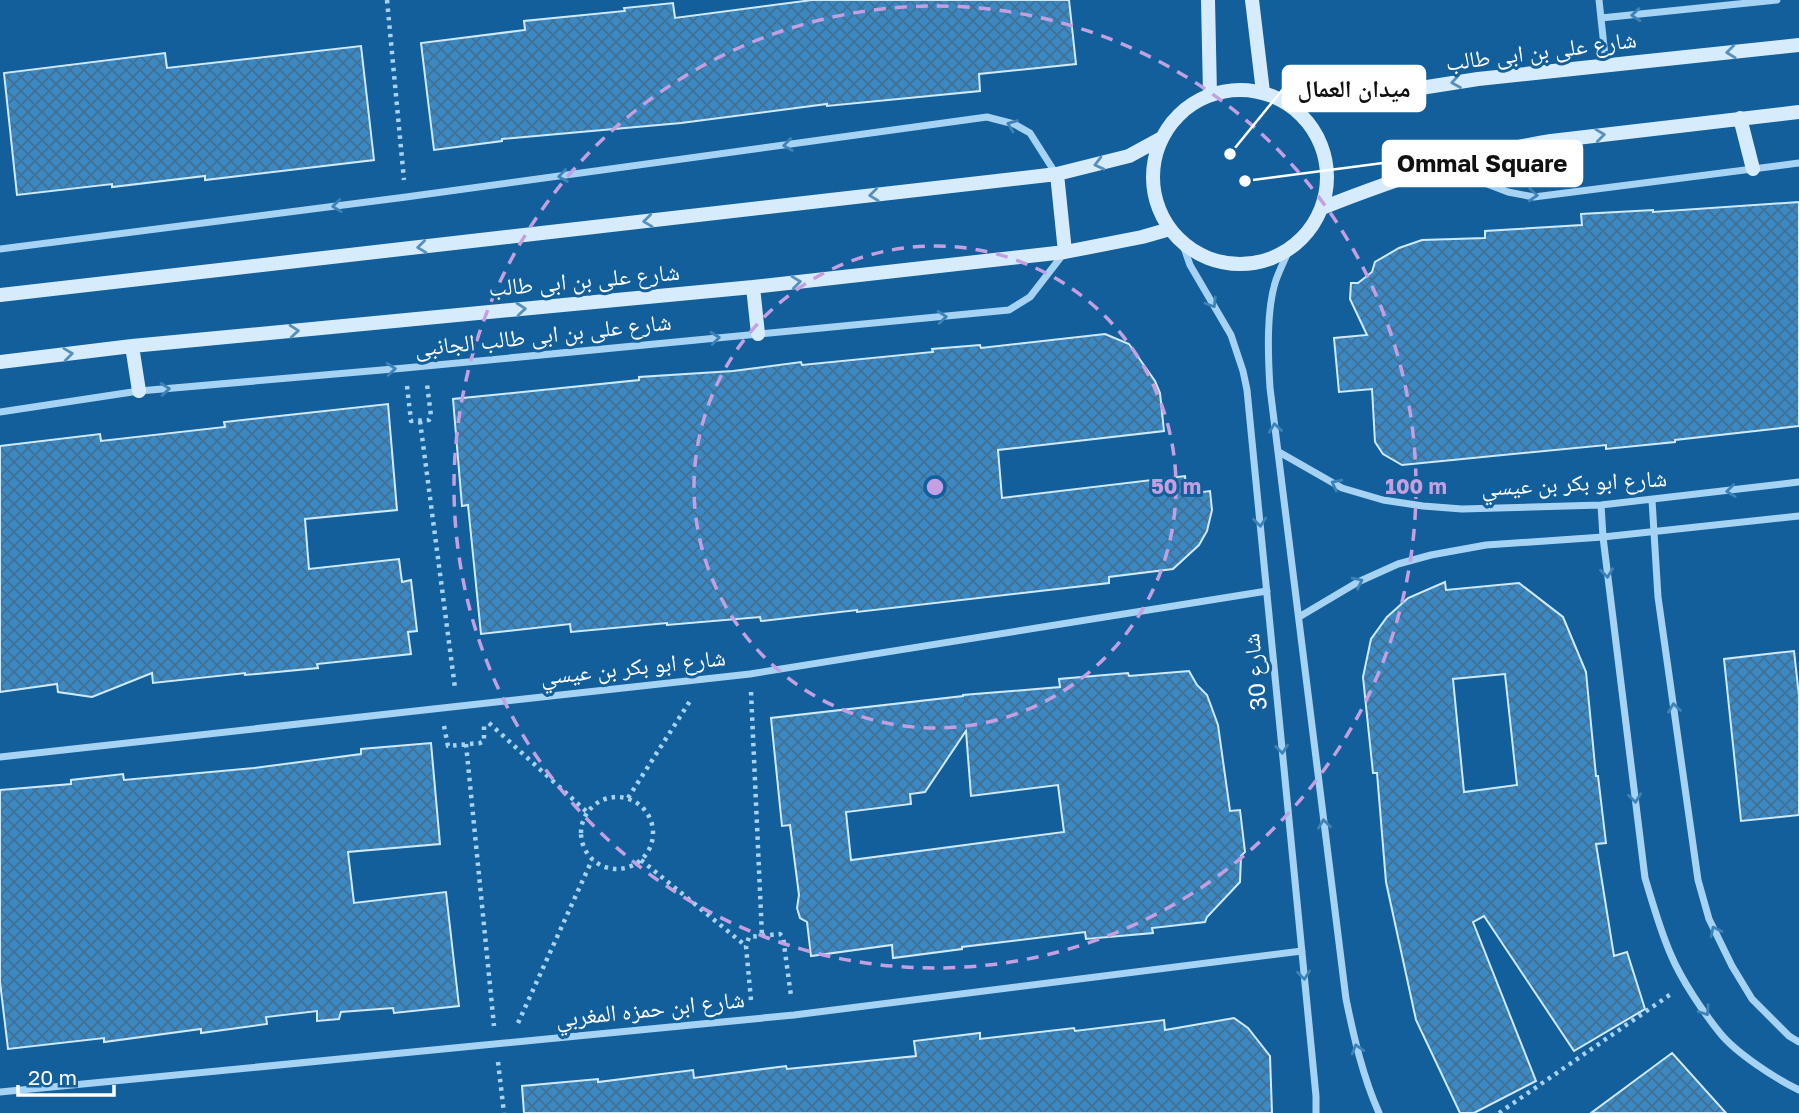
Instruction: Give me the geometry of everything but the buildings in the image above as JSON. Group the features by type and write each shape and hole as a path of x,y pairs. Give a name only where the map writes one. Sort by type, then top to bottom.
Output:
{"main road":[{"path":"1208,0 1210,94"},
{"path":"1252,0 1263,92"},
{"name":"شارع على بن ابى طالب","path":"1287,103 1408,90 1478,79 1799,45"},
{"path":"1236,89 1263,92 1287,103 1309,123 1324,149 1328,179 1322,208 1308,232 1289,250 1262,262 1231,264 1202,256 1182,242 1170,229 1156,201 1153,169 1162,138 1174,119 1191,104 1210,94 1236,89"},
{"path":"1322,208 1447,163 1511,147 1799,112"},
{"path":"1740,118 1753,169"},
{"path":"0,295 1056,174 1129,156 1162,138"},
{"path":"1056,174 1065,252"},
{"name":"شارع على بن ابى طالب","path":"0,362 132,346 753,287 1065,252 1170,229"},
{"path":"753,287 758,334"},
{"path":"132,346 139,391"}],"street":[{"path":"1599,0 1606,66"},
{"path":"1601,18 1777,0"},
{"path":"0,249 406,197 987,117 1014,124 1030,133 1056,174"},
{"path":"1447,163 1482,182 1508,192 1534,197 1799,163"},
{"name":"شارع 30","path":"1182,242 1190,265 1231,335 1243,371 1248,403 1317,1096 1316,1113"},
{"path":"1289,250 1275,282 1270,317 1267,353 1270,388 1346,999 1353,1036 1377,1111"},
{"name":"شارع على بن ابى طالب الجانبى","path":"0,412 139,391 1009,310 1030,296 1065,252"},
{"name":"شارع ابو بكر بن عيسي","path":"1279,452 1342,488 1383,500 1462,509 1601,505 1799,482"},
{"path":"1652,500 1658,597 1698,880 1709,919 1732,967 1752,999 1789,1036 1799,1042"},
{"path":"1601,505 1645,878 1656,914 1672,957 1721,1035 1749,1059 1782,1082 1799,1090"},
{"path":"1299,617 1358,582 1398,564 1431,555 1486,545 1603,537 1799,516"},
{"name":"شارع ابو بكر بن عيسي","path":"0,757 750,674 1266,591"},
{"name":"شارع ابن حمزه المغربي","path":"0,1092 794,1015 1302,951"}],"path":[{"path":"387,0 406,197"},
{"path":"405,368 410,418 411,421 420,421 429,420 431,416 425,366"},
{"path":"420,421 457,706"},
{"path":"750,674 762,936"},
{"path":"628,798 704,679"},
{"path":"442,708 448,746 480,744 484,741 483,717 587,812"},
{"path":"466,744 495,1044 505,1113"},
{"path":"610,797 628,798 646,810 651,820 652,842 648,852 632,866 611,869 601,866 586,852 580,832 582,821 593,805 610,797"},
{"path":"509,1042 592,860"},
{"path":"641,860 746,946"},
{"path":"752,1018 746,946 750,937 780,934 783,937 794,1015"},
{"path":"1499,1113 1686,983"}],"place":[{"name":"ميدان العمال","path":"1230,154"},
{"name":"Ommal Square","path":"1245,181"}]}
